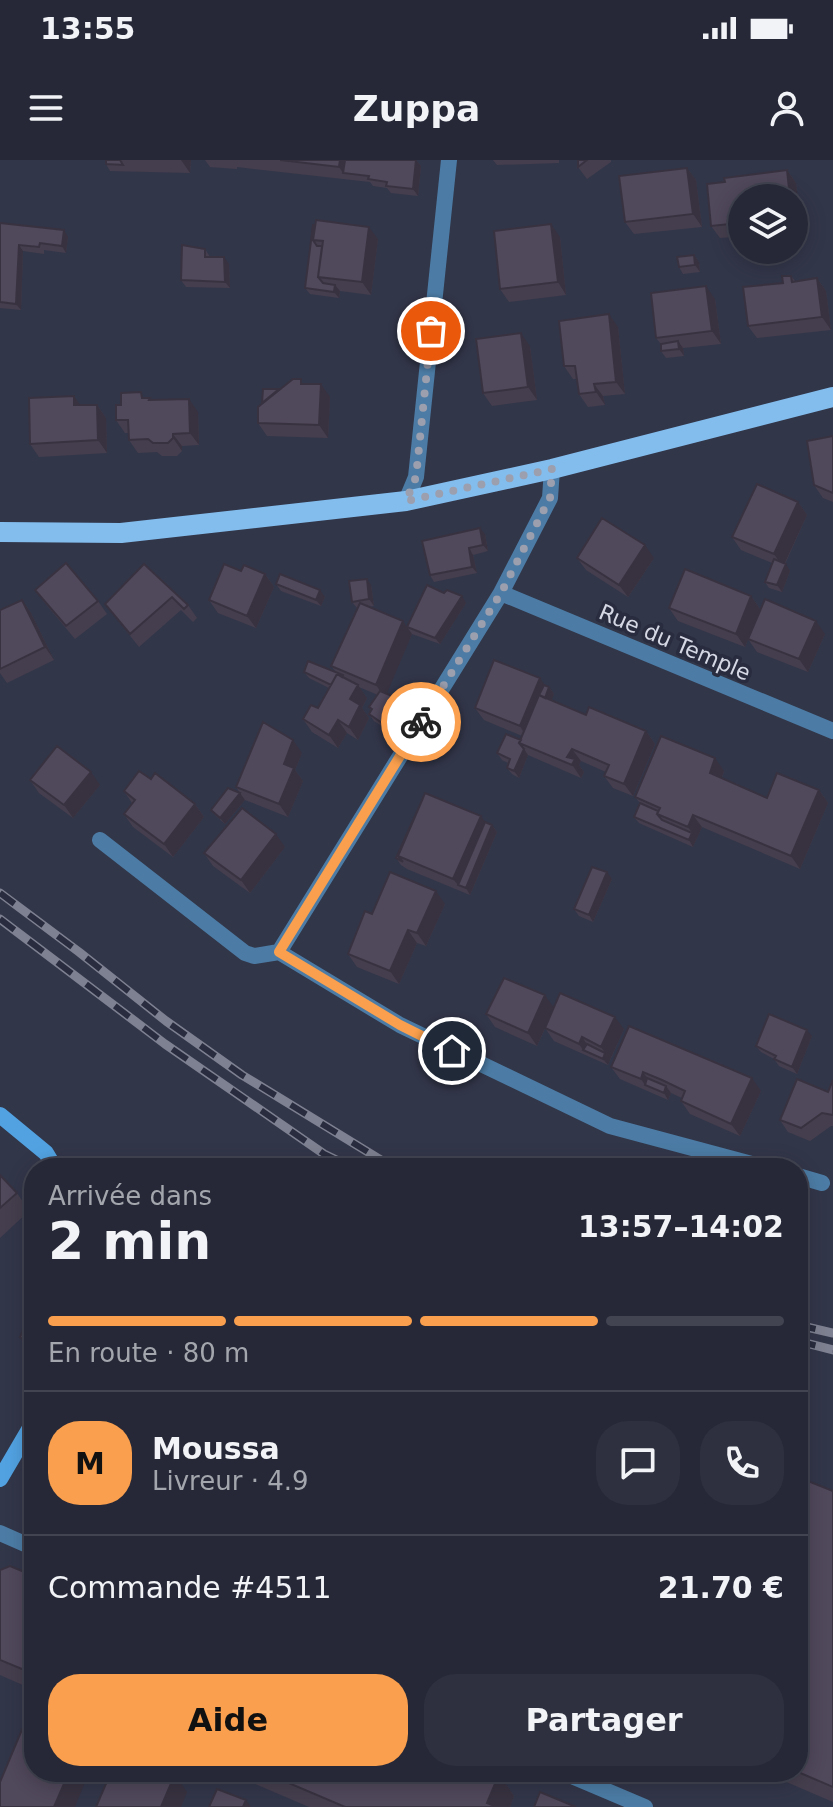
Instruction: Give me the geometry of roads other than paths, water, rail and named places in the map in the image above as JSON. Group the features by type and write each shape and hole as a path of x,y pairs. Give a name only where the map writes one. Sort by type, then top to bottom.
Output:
{"main road":[{"path":"0,532 121,533 406,501 552,469 833,397"}],"street":[{"path":"406,501 416,477 449,160"},
{"path":"279,952 501,593 550,498 552,469"},
{"name":"Rue du Temple","path":"501,593 833,731"},
{"path":"100,840 245,953 254,956 279,952 400,1025 610,1126 730,1158"},
{"path":"0,1115 49,1158"},
{"path":"808,1179 822,1183"},
{"path":"0,1479 24,1438"},
{"path":"0,1533 24,1544"},
{"path":"586,1782 645,1807"}],"railway":[{"path":"0,893 166,1021 242,1075 378,1158"},
{"path":"0,919 165,1044 332,1158"},
{"path":"808,1327 833,1333"},
{"path":"808,1344 833,1350"}]}
